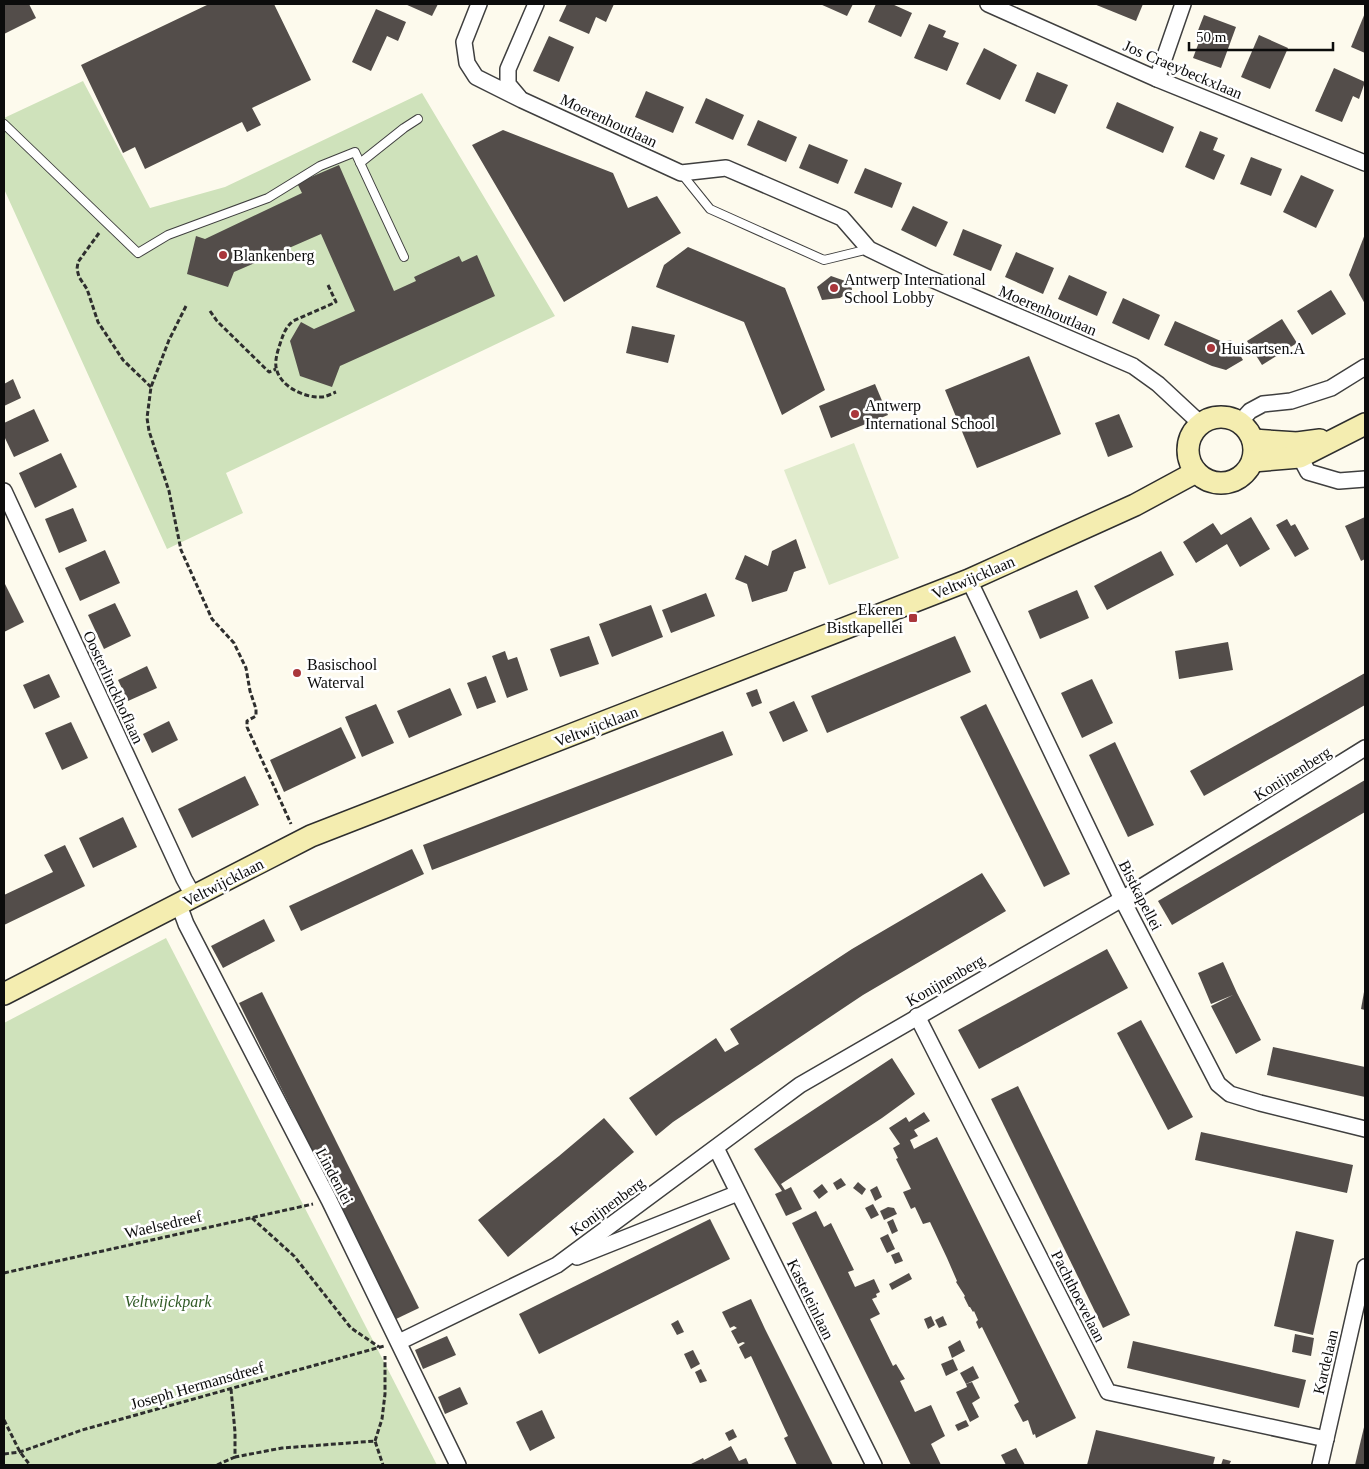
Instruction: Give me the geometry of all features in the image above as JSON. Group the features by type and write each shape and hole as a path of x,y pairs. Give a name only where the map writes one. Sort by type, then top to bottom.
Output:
{"street":[{"name":"Moerenhoutlaan","path":"479,4 464,42 467,63 476,77 681,173 726,168 842,218 869,249 929,278 1133,366 1158,384 1200,424"},
{"name":"Moerenhoutlaan","path":"522,100 508,84 508,69 536,4"},
{"name":"Jos Craeybeckxlaan","path":"988,4 1157,79 1365,163"},
{"path":"1157,79 1183,4"},
{"path":"1240,422 1250,411 1262,404 1291,401 1330,388 1365,367"},
{"path":"1216,417 1240,422 1248,430 1253,440 1255,451 1253,461 1244,475 1230,483 1218,484 1206,480 1196,472 1189,460 1188,444 1191,436 1200,424 1216,417"},
{"path":"1253,461 1300,457 1365,424"},
{"path":"1253,440 1297,443 1337,438"},
{"path":"1300,457 1308,472 1339,481 1365,479"},
{"name":"Veltwijcklaan","path":"4,994 311,836 969,580 1134,505 1196,472"},
{"name":"Oosterlinckhoflaan","path":"4,491 176,861 186,901"},
{"name":"Bistkapellei","path":"969,580 1122,899 1218,1084 1230,1094 1365,1129"},
{"name":"Konijnenberg","path":"557,1265 800,1085 1122,899 1365,748"},
{"name":"Lindenlei","path":"186,901 186,924 329,1200 392,1344 458,1465"},
{"name":"Pachthoevelaan","path":"918,1016 1108,1392 1326,1439"},
{"name":"Kasteleinlaan","path":"716,1148 874,1465"},
{"name":"Konijnenberg","path":"392,1344 557,1265 738,1193"},
{"name":"Kardelaan","path":"1320,1465 1365,1267"}],"lane":[{"path":"360,163 418,119"},
{"path":"4,124 138,253 168,235 268,198 320,166 355,152 404,257"},
{"name":"Moerenhoutlaan","path":"681,173 710,209 824,260 869,249"}],"path":[{"path":"107,223 78,262 79,277 87,289 98,322 123,360 151,387"},
{"path":"328,285 336,302 293,321 288,326 284,332 277,355 276,369 280,378 297,392 321,397 336,392"},
{"path":"186,306 169,340 151,387 147,418 149,432 169,491 181,550 212,619 234,643 246,668 250,691 256,709 256,716 247,721 247,727 299,842"},
{"path":"210,311 217,321 269,372 276,369"},
{"name":"Waelsedreef","path":"4,1273 329,1200"},
{"path":"252,1217 294,1256 351,1328 379,1347"},
{"path":"383,1465 375,1441 382,1419 392,1344"},
{"name":"Joseph Hermansdreef","path":"4,1454 20,1452 82,1430 392,1344"},
{"path":"231,1388 235,1457"},
{"path":"4,1420 20,1452 30,1465"},
{"path":"217,1465 235,1457 282,1448 375,1441"}],"green space":[{"path":"83,81 150,208 225,187 422,93 555,316 226,473 243,513 167,549 4,189 4,118"},
{"path":"854,443 899,558 829,585 784,470"},
{"name":"Veltwijckpark","path":"166,938 437,1465 4,1465 4,1023"}],"building":[{"path":"4,4 29,4 36,18 4,34"},
{"path":"209,4 274,4 311,80 252,108 261,125 247,132 242,122 145,169 135,147 123,153 81,65"},
{"path":"405,4 438,4 432,16"},
{"path":"567,4 614,4 606,22 596,17 589,34 559,21"},
{"path":"820,4 853,4 847,16"},
{"path":"876,4 892,4 912,13 901,37 868,22"},
{"path":"1094,4 1143,4 1136,21"},
{"path":"376,9 406,22 398,41 387,36 371,71 352,62"},
{"path":"1365,13 1365,53 1351,47"},
{"path":"1204,15 1236,27 1221,68 1193,58 1202,34 1197,33"},
{"path":"929,24 946,31 943,37 959,43 947,71 914,58"},
{"path":"1259,35 1288,48 1270,89 1241,77"},
{"path":"549,36 574,47 559,82 533,71"},
{"path":"984,48 1017,65 1000,100 966,84"},
{"path":"1334,68 1365,82 1359,99 1353,96 1342,122 1315,111"},
{"path":"1037,72 1068,85 1055,114 1025,101"},
{"path":"646,91 684,107 673,133 635,117"},
{"path":"706,98 744,115 733,140 695,123"},
{"path":"1117,102 1174,127 1163,153 1106,128"},
{"path":"758,120 797,137 786,162 747,145"},
{"path":"503,130 613,173 628,208 657,196 681,233 564,302 472,145"},
{"path":"1200,131 1218,138 1213,150 1225,155 1214,180 1185,167"},
{"path":"809,144 848,160 838,184 799,168"},
{"path":"1251,157 1282,169 1271,196 1240,184"},
{"path":"339,165 394,291 416,281 414,277 459,256 462,262 477,255 495,296 340,366 332,387 300,376 290,341 301,322 314,329 355,311 321,234 234,272 228,287 187,274 196,236 205,239 302,193 297,183"},
{"path":"865,168 902,183 892,208 854,193"},
{"path":"1301,175 1334,190 1316,228 1283,212"},
{"path":"913,206 948,222 936,247 901,230"},
{"path":"963,229 1002,245 991,271 953,255"},
{"path":"1365,234 1365,304 1349,275"},
{"name":"Antwerp International School","path":"688,247 785,288 825,390 782,415 744,322 656,287 664,265"},
{"path":"1016,252 1054,268 1043,294 1005,277"},
{"path":"1069,275 1107,292 1097,316 1058,299"},
{"name":"Antwerp International School Lobby","path":"831,276 851,283 852,290 840,298 822,300 817,287"},
{"path":"1331,290 1346,314 1312,335 1297,311"},
{"path":"1123,298 1160,315 1149,340 1112,323"},
{"path":"1282,319 1297,343 1262,365 1247,341"},
{"name":"Huisartsen.A","path":"1175,321 1223,342 1231,340 1243,360 1226,370 1212,366 1164,345"},
{"path":"632,326 675,335 668,363 626,353"},
{"path":"1029,356 1061,434 977,468 945,390"},
{"path":"13,379 21,398 4,406 4,384"},
{"path":"875,384 888,415 831,438 819,406"},
{"path":"34,409 49,441 14,457 4,436 4,423"},
{"path":"1119,414 1133,447 1108,457 1095,423"},
{"path":"61,453 77,487 35,508 19,473"},
{"path":"73,508 87,541 59,553 45,519"},
{"path":"1251,517 1270,549 1240,567 1227,544 1196,563 1183,542 1213,523 1221,535"},
{"path":"1365,517 1365,559 1361,561 1345,526"},
{"path":"1287,519 1291,526 1295,524 1309,549 1295,557 1276,525"},
{"path":"796,539 806,568 794,572 787,591 752,602 747,584 735,579 745,555 768,566 772,551"},
{"path":"105,550 120,583 80,601 65,568"},
{"path":"1161,551 1174,575 1107,610 1094,586"},
{"path":"4,585 24,622 4,632"},
{"path":"1077,590 1089,618 1040,639 1028,611"},
{"path":"706,593 715,616 671,633 662,610"},
{"path":"115,603 131,636 104,649 88,615"},
{"path":"651,605 663,637 612,657 599,624"},
{"path":"589,636 599,664 560,677 550,649"},
{"path":"955,636 971,672 827,733 811,696"},
{"path":"1228,642 1233,670 1179,679 1175,651"},
{"path":"505,651 508,660 517,657 528,690 507,698 492,656"},
{"path":"147,666 157,688 128,701 118,680"},
{"path":"1365,673 1365,705 1204,796 1190,771"},
{"path":"49,674 60,697 34,709 23,685"},
{"path":"486,676 496,702 477,709 467,683"},
{"path":"1092,679 1113,723 1082,738 1061,693"},
{"path":"450,688 462,715 409,738 397,711"},
{"path":"757,689 762,703 752,707 746,693"},
{"path":"794,701 808,731 783,742 769,712"},
{"path":"376,704 394,743 362,757 345,717"},
{"path":"986,704 1070,874 1044,887 960,717"},
{"path":"169,721 178,740 152,753 143,734"},
{"path":"71,722 88,758 62,770 45,733"},
{"path":"341,727 356,758 284,792 270,760"},
{"path":"723,731 733,755 432,870 423,845"},
{"path":"1115,742 1154,825 1128,837 1089,755"},
{"path":"245,776 259,805 192,838 178,809"},
{"path":"1365,780 1365,812 1172,925 1158,901"},
{"path":"123,817 137,847 93,868 79,838"},
{"path":"65,845 85,886 4,925 4,895 53,872 44,855"},
{"path":"412,849 424,874 301,931 289,906"},
{"path":"982,873 1006,911 863,995 673,1122 656,1136 629,1098 716,1038 725,1052 739,1044 730,1029 852,949"},
{"path":"264,919 275,941 223,968 211,946"},
{"path":"1107,949 1128,988 979,1069 958,1030"},
{"path":"1223,962 1261,1040 1236,1054 1211,1006 1233,995 1211,1004 1198,973"},
{"path":"262,992 419,1308 396,1319 239,1003"},
{"path":"1365,993 1365,1010 1361,1009"},
{"path":"1141,1020 1193,1117 1168,1130 1117,1033"},
{"path":"1273,1047 1365,1067 1365,1097 1267,1075"},
{"path":"892,1058 915,1094 882,1118 781,1184 785,1190 791,1187 802,1209 786,1216 775,1194 782,1191 754,1149"},
{"path":"1018,1086 1130,1315 1103,1328 991,1099"},
{"path":"924,1112 930,1121 914,1130 918,1136 910,1140 914,1149 937,1137 1076,1418 1036,1438 1035,1434 1033,1435 1028,1420 1023,1422 1014,1405 1019,1402 982,1327 979,1329 974,1311 969,1307 965,1296 956,1282 930,1222 923,1224 915,1207 911,1209 903,1192 911,1189 896,1159 898,1158 893,1148 900,1144 889,1128 906,1117 909,1122"},
{"path":"604,1118 634,1152 508,1257 478,1220"},
{"path":"1201,1132 1353,1165 1347,1193 1195,1160"},
{"path":"841,1178 846,1185 837,1190 833,1183"},
{"path":"858,1182 866,1189 862,1195 853,1188"},
{"path":"822,1184 828,1192 819,1199 813,1191"},
{"path":"877,1186 882,1197 875,1201 870,1190"},
{"path":"873,1204 879,1215 871,1219 865,1208"},
{"path":"888,1207 894,1208 897,1214 884,1220 880,1211"},
{"path":"816,1211 824,1227 831,1223 854,1270 848,1272 855,1287 874,1279 880,1292 876,1294 877,1297 872,1299 880,1314 870,1319 893,1366 896,1364 905,1379 900,1381 915,1412 931,1405 945,1436 931,1444 941,1465 911,1465 792,1223"},
{"path":"710,1219 730,1259 539,1354 519,1314"},
{"path":"893,1219 898,1231 892,1234 887,1222"},
{"path":"1296,1231 1334,1240 1313,1335 1274,1326"},
{"path":"888,1234 895,1249 887,1253 880,1238"},
{"path":"899,1252 903,1261 895,1264 891,1255"},
{"path":"909,1273 912,1279 892,1290 889,1284"},
{"path":"751,1299 833,1465 797,1465 784,1438 788,1436 752,1358 751,1356 745,1359 739,1347 745,1343 738,1344 731,1331 737,1328 734,1326 730,1328 722,1312"},
{"path":"931,1316 935,1325 928,1329 924,1319"},
{"path":"943,1316 947,1325 939,1328 935,1320"},
{"path":"678,1320 684,1332 677,1335 671,1324"},
{"path":"1295,1334 1314,1338 1311,1356 1292,1352"},
{"path":"447,1336 456,1355 423,1369 415,1350"},
{"path":"960,1340 965,1351 952,1358 948,1347"},
{"path":"1133,1341 1306,1380 1299,1408 1127,1368"},
{"path":"693,1350 700,1364 691,1369 684,1354"},
{"path":"953,1359 958,1370 946,1376 941,1364"},
{"path":"973,1366 979,1378 966,1384 960,1373"},
{"path":"701,1369 707,1381 700,1383 695,1372"},
{"path":"972,1382 980,1398 972,1403 979,1417 970,1422 956,1392 967,1387 966,1384"},
{"path":"460,1387 468,1404 445,1414 438,1397"},
{"path":"542,1410 555,1438 530,1451 516,1422"},
{"path":"966,1420 969,1426 958,1431 955,1425"},
{"path":"1365,1423 1365,1465 1355,1465"},
{"path":"733,1429 737,1437 729,1441 725,1433"},
{"path":"1096,1430 1215,1457 1213,1465 1087,1465"},
{"path":"731,1446 739,1461 746,1458 749,1465 689,1465 703,1458 704,1460"},
{"path":"1016,1448 1025,1465 1006,1465 1001,1455"},
{"path":"1223,1459 1231,1461 1229,1465 1221,1465"}],"place":[{"name":"Blankenberg","path":"223,255"},
{"name":"Antwerp International School Lobby","path":"834,288"},
{"name":"Huisartsen.A","path":"1211,348"},
{"name":"Antwerp International School","path":"855,414"},
{"name":"Ekeren Bistkapellei","path":"913,618"},
{"name":"Basischool Waterval","path":"297,673"}]}
